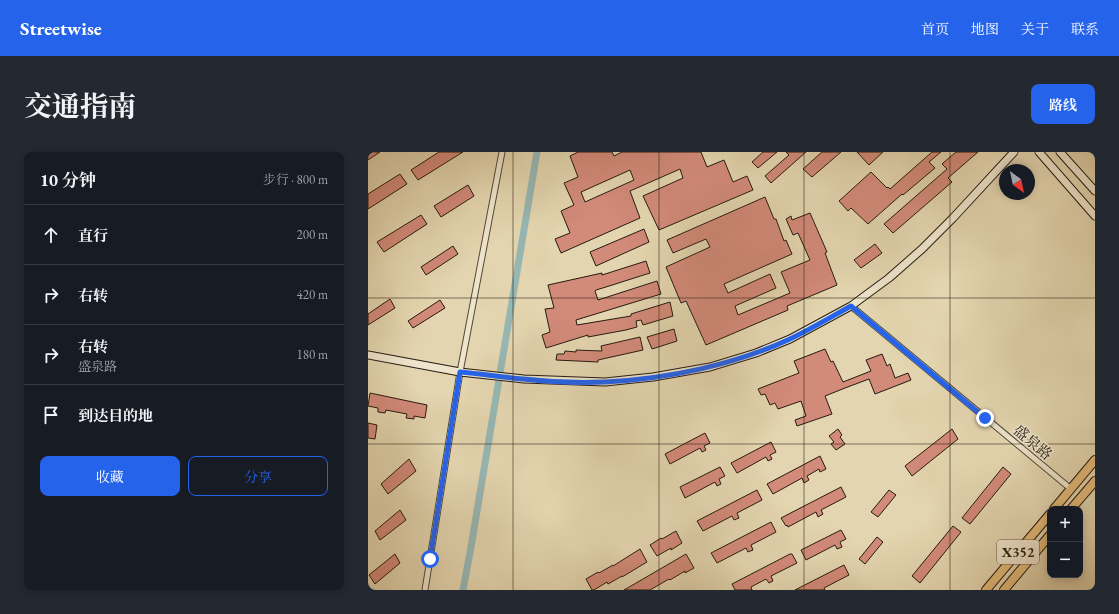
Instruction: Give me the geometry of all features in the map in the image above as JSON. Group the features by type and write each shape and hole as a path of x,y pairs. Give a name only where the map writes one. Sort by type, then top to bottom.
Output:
{"main road":[{"path":"1056,506 1095,460"},
{"path":"1073,506 1095,480"},
{"name":"X352","path":"986,590 1047,518"},
{"name":"X352","path":"1004,590 1047,539"}],"street":[{"path":"425,590 460,372 502,152"},
{"path":"368,355 460,372 524,380 605,382 652,377 710,367 756,353 790,339 851,306 889,278 922,249 953,218 1014,152"},
{"path":"1039,152 1095,216"},
{"path":"1060,152 1095,191"},
{"name":"盛泉路","path":"851,306 1070,489"}],"building":[{"path":"368,152 380,152 368,160"},
{"path":"439,152 463,152 418,180 411,170"},
{"path":"578,152 612,152 614,156 622,152 701,152 707,167 724,160 733,182 747,176 753,190 659,230 643,196 683,178 680,169 630,191 640,218 561,253 555,239 570,233 561,211 574,205 564,183 578,177 570,156","holes":["630,170 634,180 585,202 581,192"]},
{"path":"763,152 777,152 758,168 752,162"},
{"path":"786,152 806,152 771,183 765,176 789,155"},
{"path":"822,152 841,152 812,177 803,169"},
{"path":"857,152 883,152 869,165"},
{"path":"932,152 941,152 929,162 935,168 903,195 902,194 868,224 851,208 848,211 839,201 871,172 887,188 888,187 890,189"},
{"path":"956,152 978,152 948,178 952,182 893,233 884,224 947,169 942,164"},
{"path":"400,174 407,184 368,209 368,194"},
{"path":"468,185 474,196 441,217 434,206"},
{"path":"765,197 774,219 776,219 784,241 786,240 792,254 724,284 728,293 770,274 776,288 735,306 738,315 790,293 781,272 810,260 798,233 793,235 786,219 791,216 792,220 810,213 827,252 825,253 837,285 787,306 788,310 706,345 686,301 681,303 666,267 710,247 706,239 673,253 667,240"},
{"path":"421,215 427,224 384,252 377,242"},
{"path":"644,229 649,242 596,266 590,252"},
{"path":"875,244 882,253 861,268 854,260"},
{"path":"453,246 458,254 426,275 421,267"},
{"path":"646,261 650,273 596,290 598,300 657,281 661,294 576,320 577,325 631,316 631,314 670,302 673,316 643,325 641,320 636,321 637,327 588,337 588,335 546,348 542,335 550,332 545,309 554,308 548,285 602,273 602,275"},
{"path":"390,299 395,308 368,325 368,314"},
{"path":"440,300 445,308 413,328 408,321"},
{"path":"674,329 677,341 652,349 647,337"},
{"path":"640,337 643,350 598,360 598,362 556,360 557,354 564,354 565,351 602,351 601,346"},
{"path":"825,349 831,362 833,361 843,382 871,371 866,360 882,354 887,366 890,364 895,378 908,373 911,380 875,394 869,379 825,396 832,414 797,426 795,420 806,416 801,401 778,409 775,403 770,405 765,394 761,395 758,389 799,373 794,361"},
{"path":"370,393 427,405 425,418 414,416 414,419 406,418 407,414 386,410 385,413 378,412 378,408 368,406"},
{"path":"368,423 377,425 375,439 368,438"},
{"path":"838,429 842,435 840,437 845,444 836,450 831,444 834,442 829,436"},
{"path":"952,429 958,439 912,476 905,466"},
{"path":"705,433 710,443 704,446 706,450 702,452 700,448 670,464 665,454"},
{"path":"771,442 776,452 770,455 772,459 768,461 766,457 737,473 731,463"},
{"path":"820,456 826,469 820,472 819,469 807,476 809,480 804,483 802,478 773,494 767,484"},
{"path":"409,459 416,471 388,494 381,484"},
{"path":"720,467 725,476 719,479 721,484 717,486 715,482 685,498 680,487"},
{"path":"1003,467 1011,474 970,524 962,518"},
{"path":"841,487 846,497 821,510 823,514 818,517 816,512 788,527 781,518"},
{"path":"757,490 762,500 737,513 739,518 734,520 732,516 703,531 697,521"},
{"path":"889,490 896,495 878,517 871,512"},
{"path":"400,510 406,520 380,540 375,531"},
{"path":"771,522 776,532 751,545 753,550 748,552 746,548 717,563 711,553"},
{"path":"953,526 961,532 920,583 912,576"},
{"path":"841,530 846,539 840,542 842,547 837,549 835,545 806,560 801,550"},
{"path":"676,531 682,543 657,556 650,545"},
{"path":"877,537 883,542 865,564 859,559"},
{"path":"640,549 647,562 622,577 608,584 607,582 592,590 586,579 613,566"},
{"path":"395,554 400,563 375,584 369,575"},
{"path":"686,554 694,568 685,573 685,571 670,580 669,579 650,590 624,590"},
{"path":"792,554 797,563 771,576 773,581 769,583 766,579 751,587 752,590 735,590 732,584"},
{"path":"844,565 849,575 824,588 825,590 795,590"}],"waterway":[{"path":"463,590 537,152"}],"route":[{"path":"430,559 460,372 524,380 605,382 652,377 710,367 756,353 790,339 851,306 985,418"}]}
